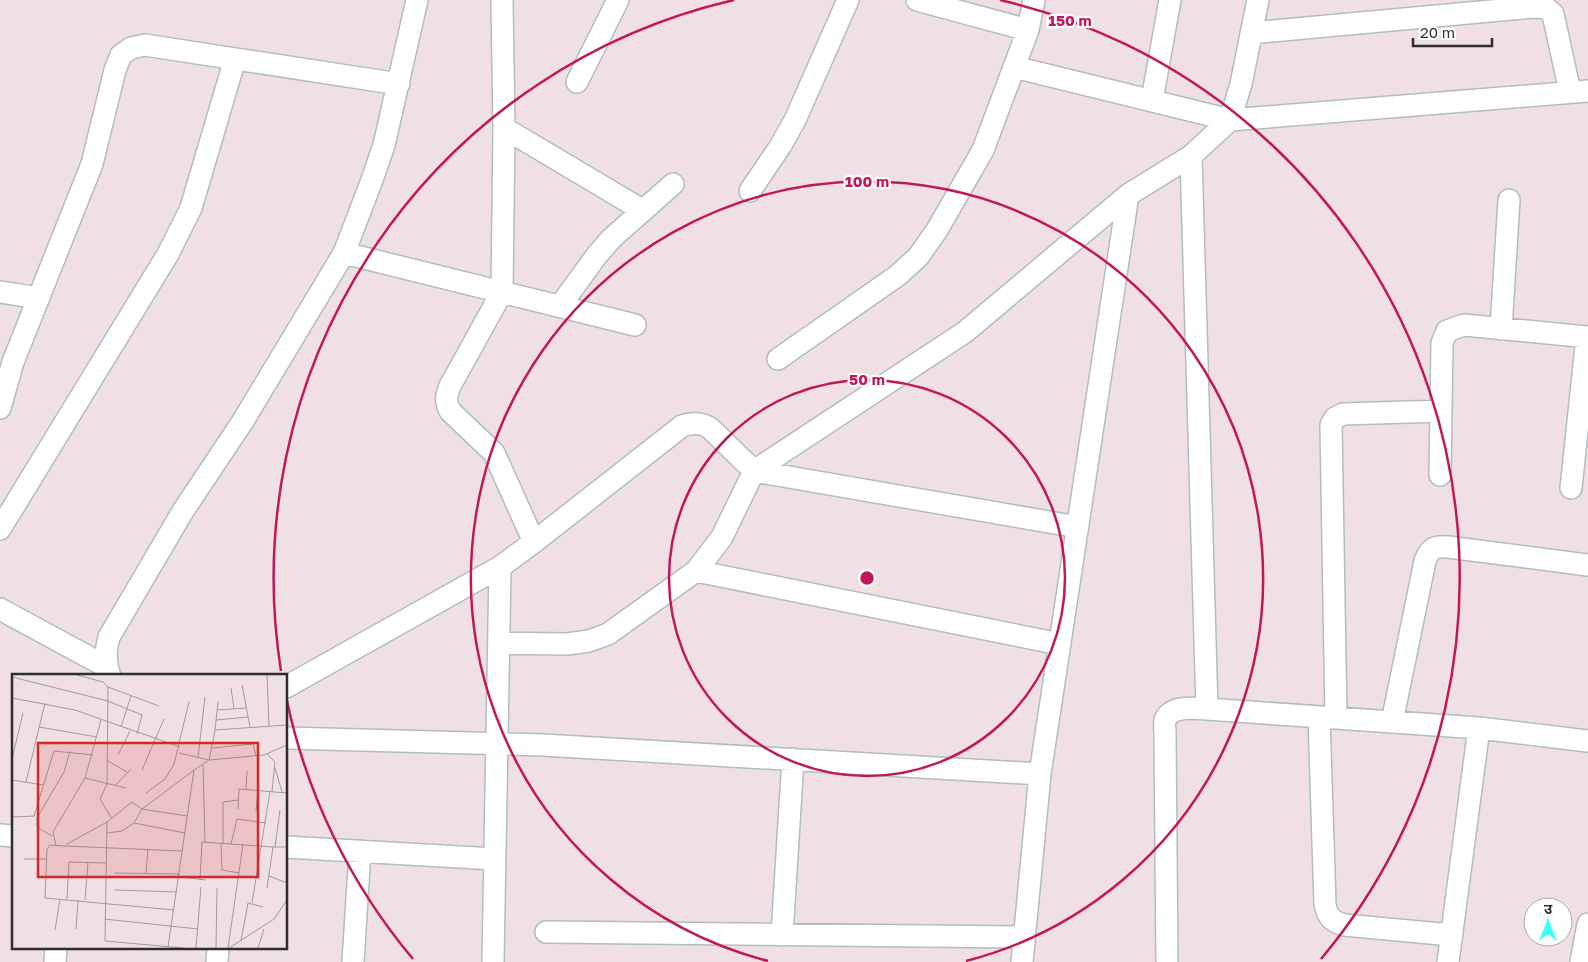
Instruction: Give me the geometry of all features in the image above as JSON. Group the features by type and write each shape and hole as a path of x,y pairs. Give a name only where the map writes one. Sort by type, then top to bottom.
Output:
{"street":[{"path":"109,672 106,647 109,637 183,511 243,421 344,253 384,145 417,0"},
{"path":"502,0 504,128 502,292 450,386 446,395 446,404 494,454 534,542"},
{"path":"577,82 618,0"},
{"path":"750,190 781,145 795,120 848,0"},
{"path":"916,0 1028,30"},
{"path":"778,359 897,276 918,257 937,230 984,150 1028,30 1034,0"},
{"path":"1152,100 1170,0"},
{"path":"499,643 567,644 589,641 608,634 696,571 722,537 754,471 965,332 1128,195 1191,156 1230,120 1241,84 1258,0"},
{"path":"1014,67 1230,120 1579,91 1553,14 1546,8 1534,7 1251,33"},
{"path":"0,408 13,362 92,164 115,70 121,55 131,48 145,46 399,84"},
{"path":"1,525 168,254 191,208 235,59"},
{"path":"504,128 642,210"},
{"path":"1191,156 1207,709"},
{"path":"560,306 607,244 642,210 673,184"},
{"path":"1022,962 1040,774 1128,195"},
{"path":"1501,328 1508,200"},
{"path":"344,253 635,325"},
{"path":"0,292 39,298"},
{"path":"1440,475 1442,343 1447,331 1464,326 1501,328 1587,337 1571,488"},
{"path":"1441,411 1343,414 1335,418 1331,424 1325,904 1327,915 1333,921 1344,925 1452,935"},
{"path":"288,686 500,566 534,542 682,426 694,422 704,424 710,428 754,471 1078,527"},
{"path":"1392,722 1424,561 1428,551 1436,546 1448,547 1588,565"},
{"path":"493,962 500,566"},
{"path":"696,571 1060,644"},
{"path":"0,609 109,672"},
{"path":"1167,962 1165,720 1170,713 1179,709 1207,709 1479,728 1588,741"},
{"path":"1448,962 1479,728"},
{"path":"288,738 497,744 1040,774"},
{"path":"782,935 793,759"},
{"path":"288,847 494,859"},
{"path":"353,962 360,851"},
{"path":"1581,962 1588,924"},
{"path":"546,932 1024,937"}]}
